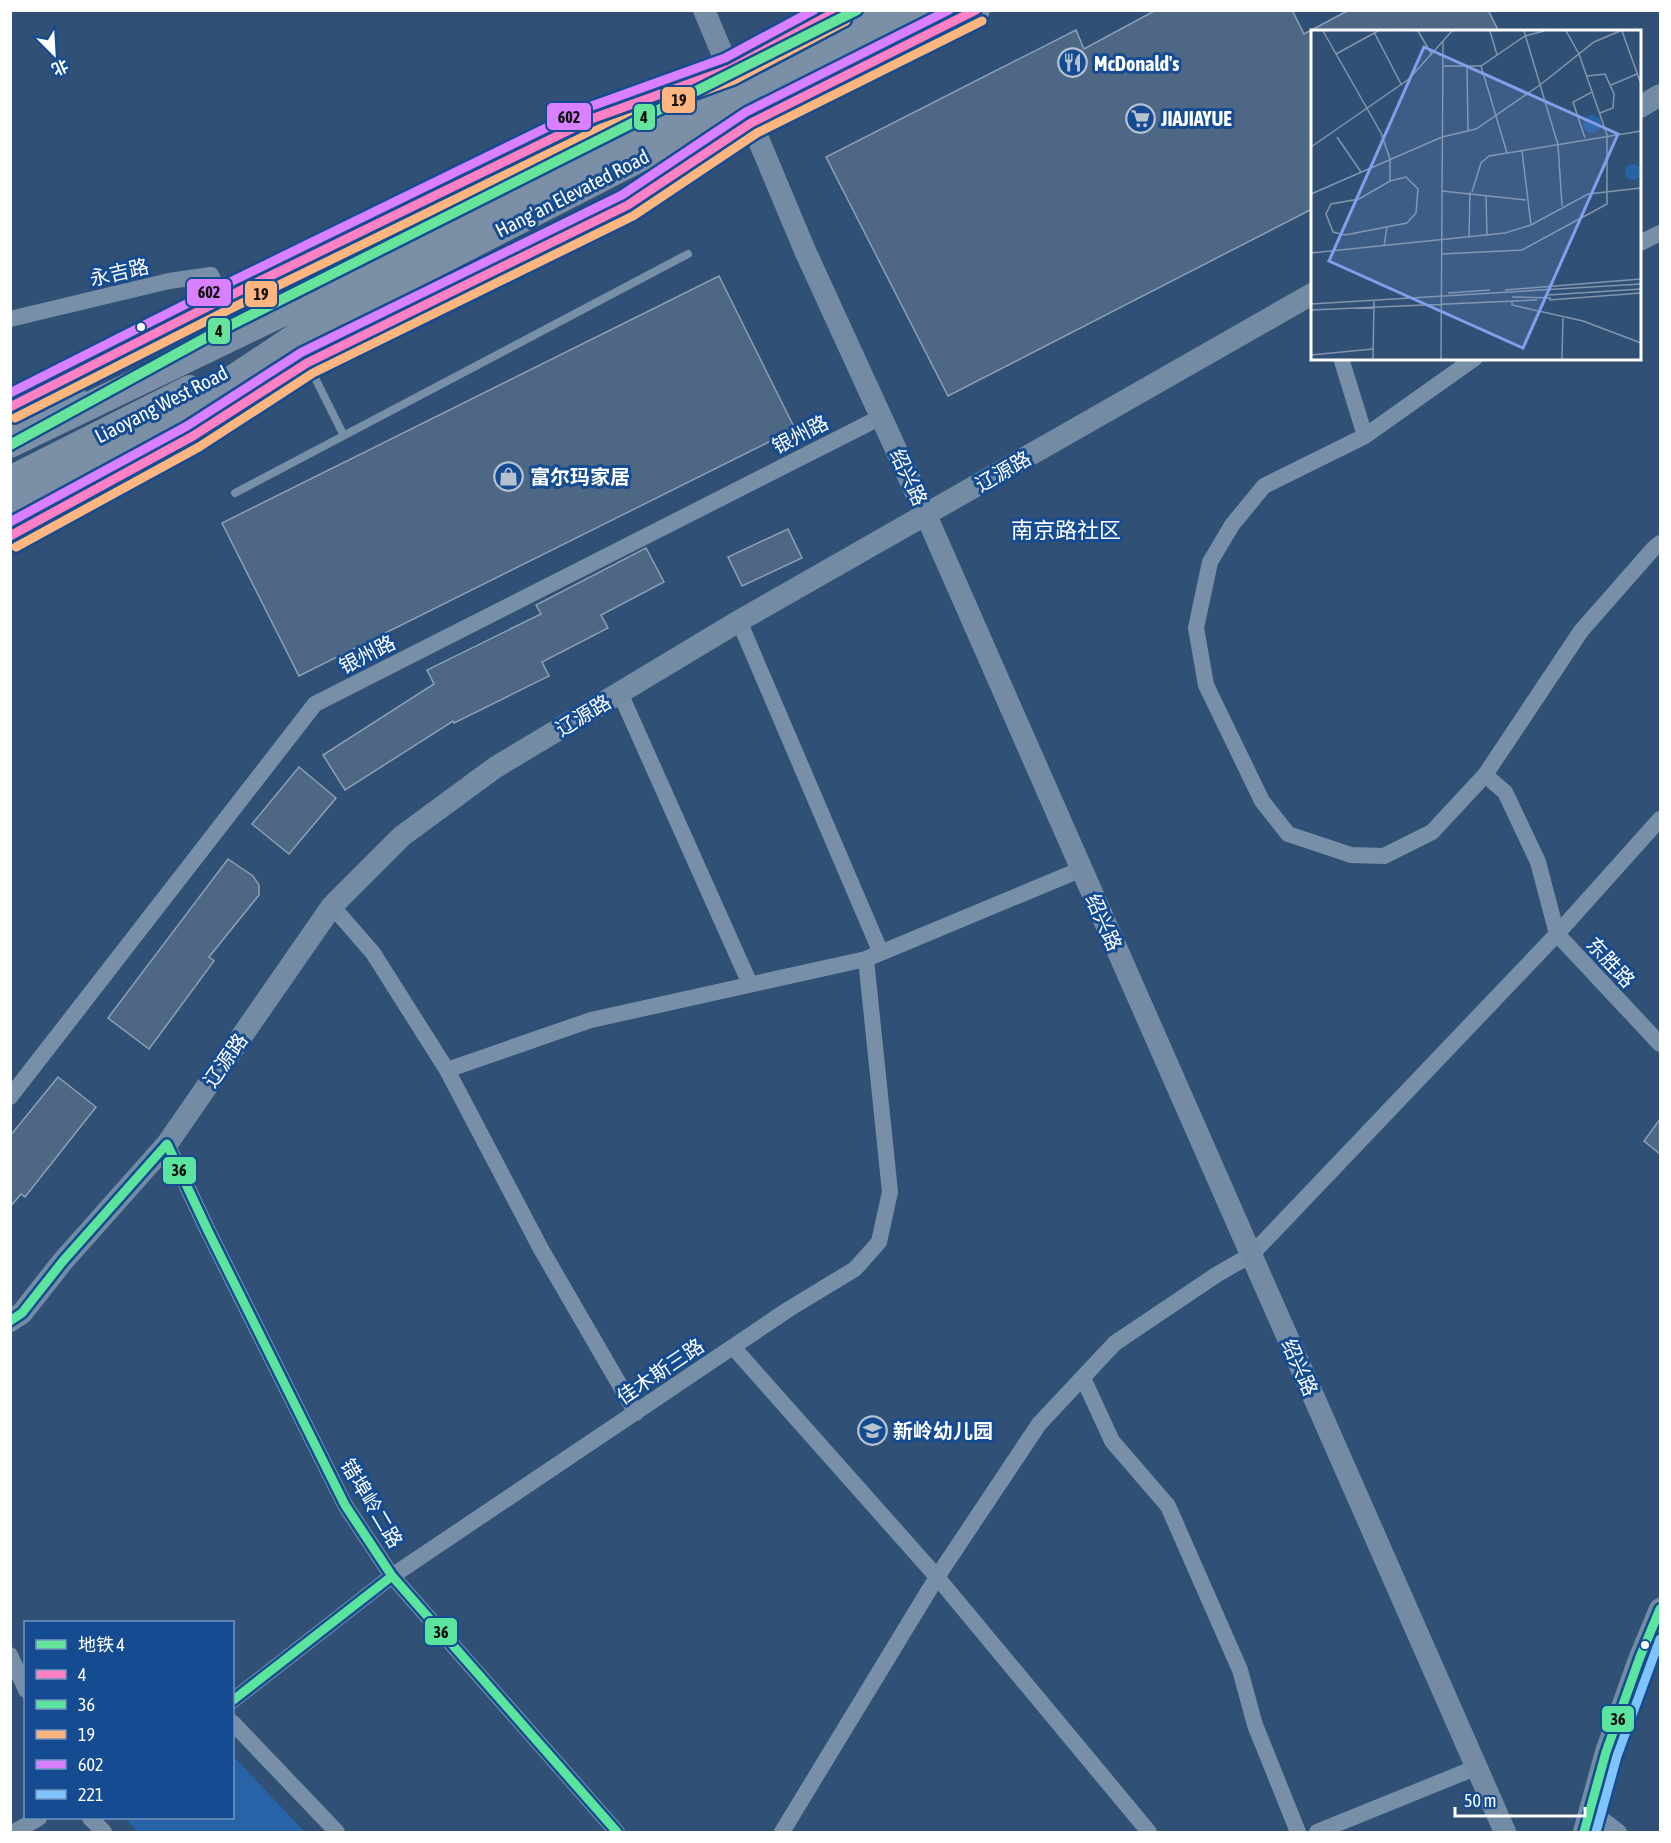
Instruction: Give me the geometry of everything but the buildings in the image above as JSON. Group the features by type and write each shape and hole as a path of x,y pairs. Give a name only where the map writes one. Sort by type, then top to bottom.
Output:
{"highway":[{"name":"Hang'an Elevated Road","path":"306,315 884,10"},
{"name":"Hang'an Elevated Road","path":"306,315 928,10"},
{"path":"10,422 133,368 237,333 306,315"},
{"path":"10,509 155,430 306,315"},
{"name":"Liaoyang West Road","path":"10,480 306,315"},
{"name":"Liaoyang West Road","path":"10,444 237,333"}],"main road":[{"path":"10,407 223,299 594,118 730,69 840,10"},
{"name":"Liaoyang West Road","path":"10,536 193,436 307,363 628,205 751,123 977,10"}],"street":[{"name":"绍兴路","path":"704,10 806,253 926,515 1505,1833"},
{"path":"1641,106 1660,95"},
{"path":"1641,242 1660,233"},
{"name":"永吉路","path":"13,318 170,281 211,275 223,299"},
{"name":"辽源路","path":"10,1321 22,1313 63,1261 167,1144 332,906 402,837 486,774 739,621 1311,295"},
{"path":"1342,360 1365,436"},
{"path":"1472,360 1365,436 1264,486 1232,525 1210,562 1196,628 1206,685 1262,801 1288,834 1351,855 1384,856 1431,832 1485,775 1581,631 1660,543"},
{"name":"银州路","path":"10,1097 315,704 881,417"},
{"name":"佳木斯三路","path":"234,1699 392,1576 789,1309 855,1269 879,1242 890,1192 873,956 739,621"},
{"path":"620,693 750,984"},
{"path":"1485,775 1505,792 1538,862 1557,934"},
{"path":"782,1833 937,1577 1040,1424 1115,1343 1216,1275 1251,1255 1557,934 1660,819"},
{"path":"447,1070 591,1020 873,956 1082,870"},
{"path":"332,906 373,953 447,1070 541,1249 636,1413"},
{"name":"东胜路","path":"1557,934 1660,1044"},
{"name":"错埠岭二路","path":"167,1144 345,1505 392,1576 617,1833"},
{"path":"733,1347 937,1577 1149,1833"},
{"path":"1083,1378 1112,1441 1168,1506 1240,1670 1255,1725 1298,1833"},
{"path":"1584,1833 1606,1752 1660,1609"},
{"path":"10,1655 24,1686"},
{"path":"234,1724 337,1833"},
{"path":"1317,1833 1476,1768"},
{"path":"1590,1810 1619,1833"},
{"path":"14,1833 37,1819"},
{"path":"91,1819 104,1833"}],"lane":[{"path":"235,493 688,254"},
{"path":"307,363 343,434"}],"shaded area":[{"path":"234,1757 305,1832 138,1832 128,1821 131,1819 234,1819"}],"metro line":[{"name":"4","path":"10,445 209,336 857,10"}],"transit line":[{"name":"602","path":"10,393 218,288 589,107 725,58 814,10"},
{"name":"4","path":"10,407 223,299 594,118 730,69 839,10"},
{"name":"602","path":"10,522 187,426 302,352 622,195 746,112 949,10"},
{"name":"4","path":"10,536 193,436 307,363 628,205 751,123 976,10"},
{"name":"19","path":"15,418 228,310 599,129 734,80 846,21"},
{"name":"19","path":"16,547 199,447 313,373 633,216 757,133 982,21"},
{"name":"36","path":"10,1321 22,1313 63,1261 167,1144 345,1505 392,1576 617,1832"},
{"name":"36","path":"234,1699 392,1576"},
{"name":"36","path":"1584,1832 1606,1752 1660,1609"},
{"name":"221","path":"1596,1832 1617,1756 1660,1639"}],"place":[{"name":"McDonald's","path":"1073,63"},
{"name":"JIAJIAYUE","path":"1140,118"},
{"name":"富尔玛家居","path":"509,476"},
{"name":"新岭幼儿园","path":"872,1430"}],"district":[{"name":"南京路社区","path":"1066,530"}]}
